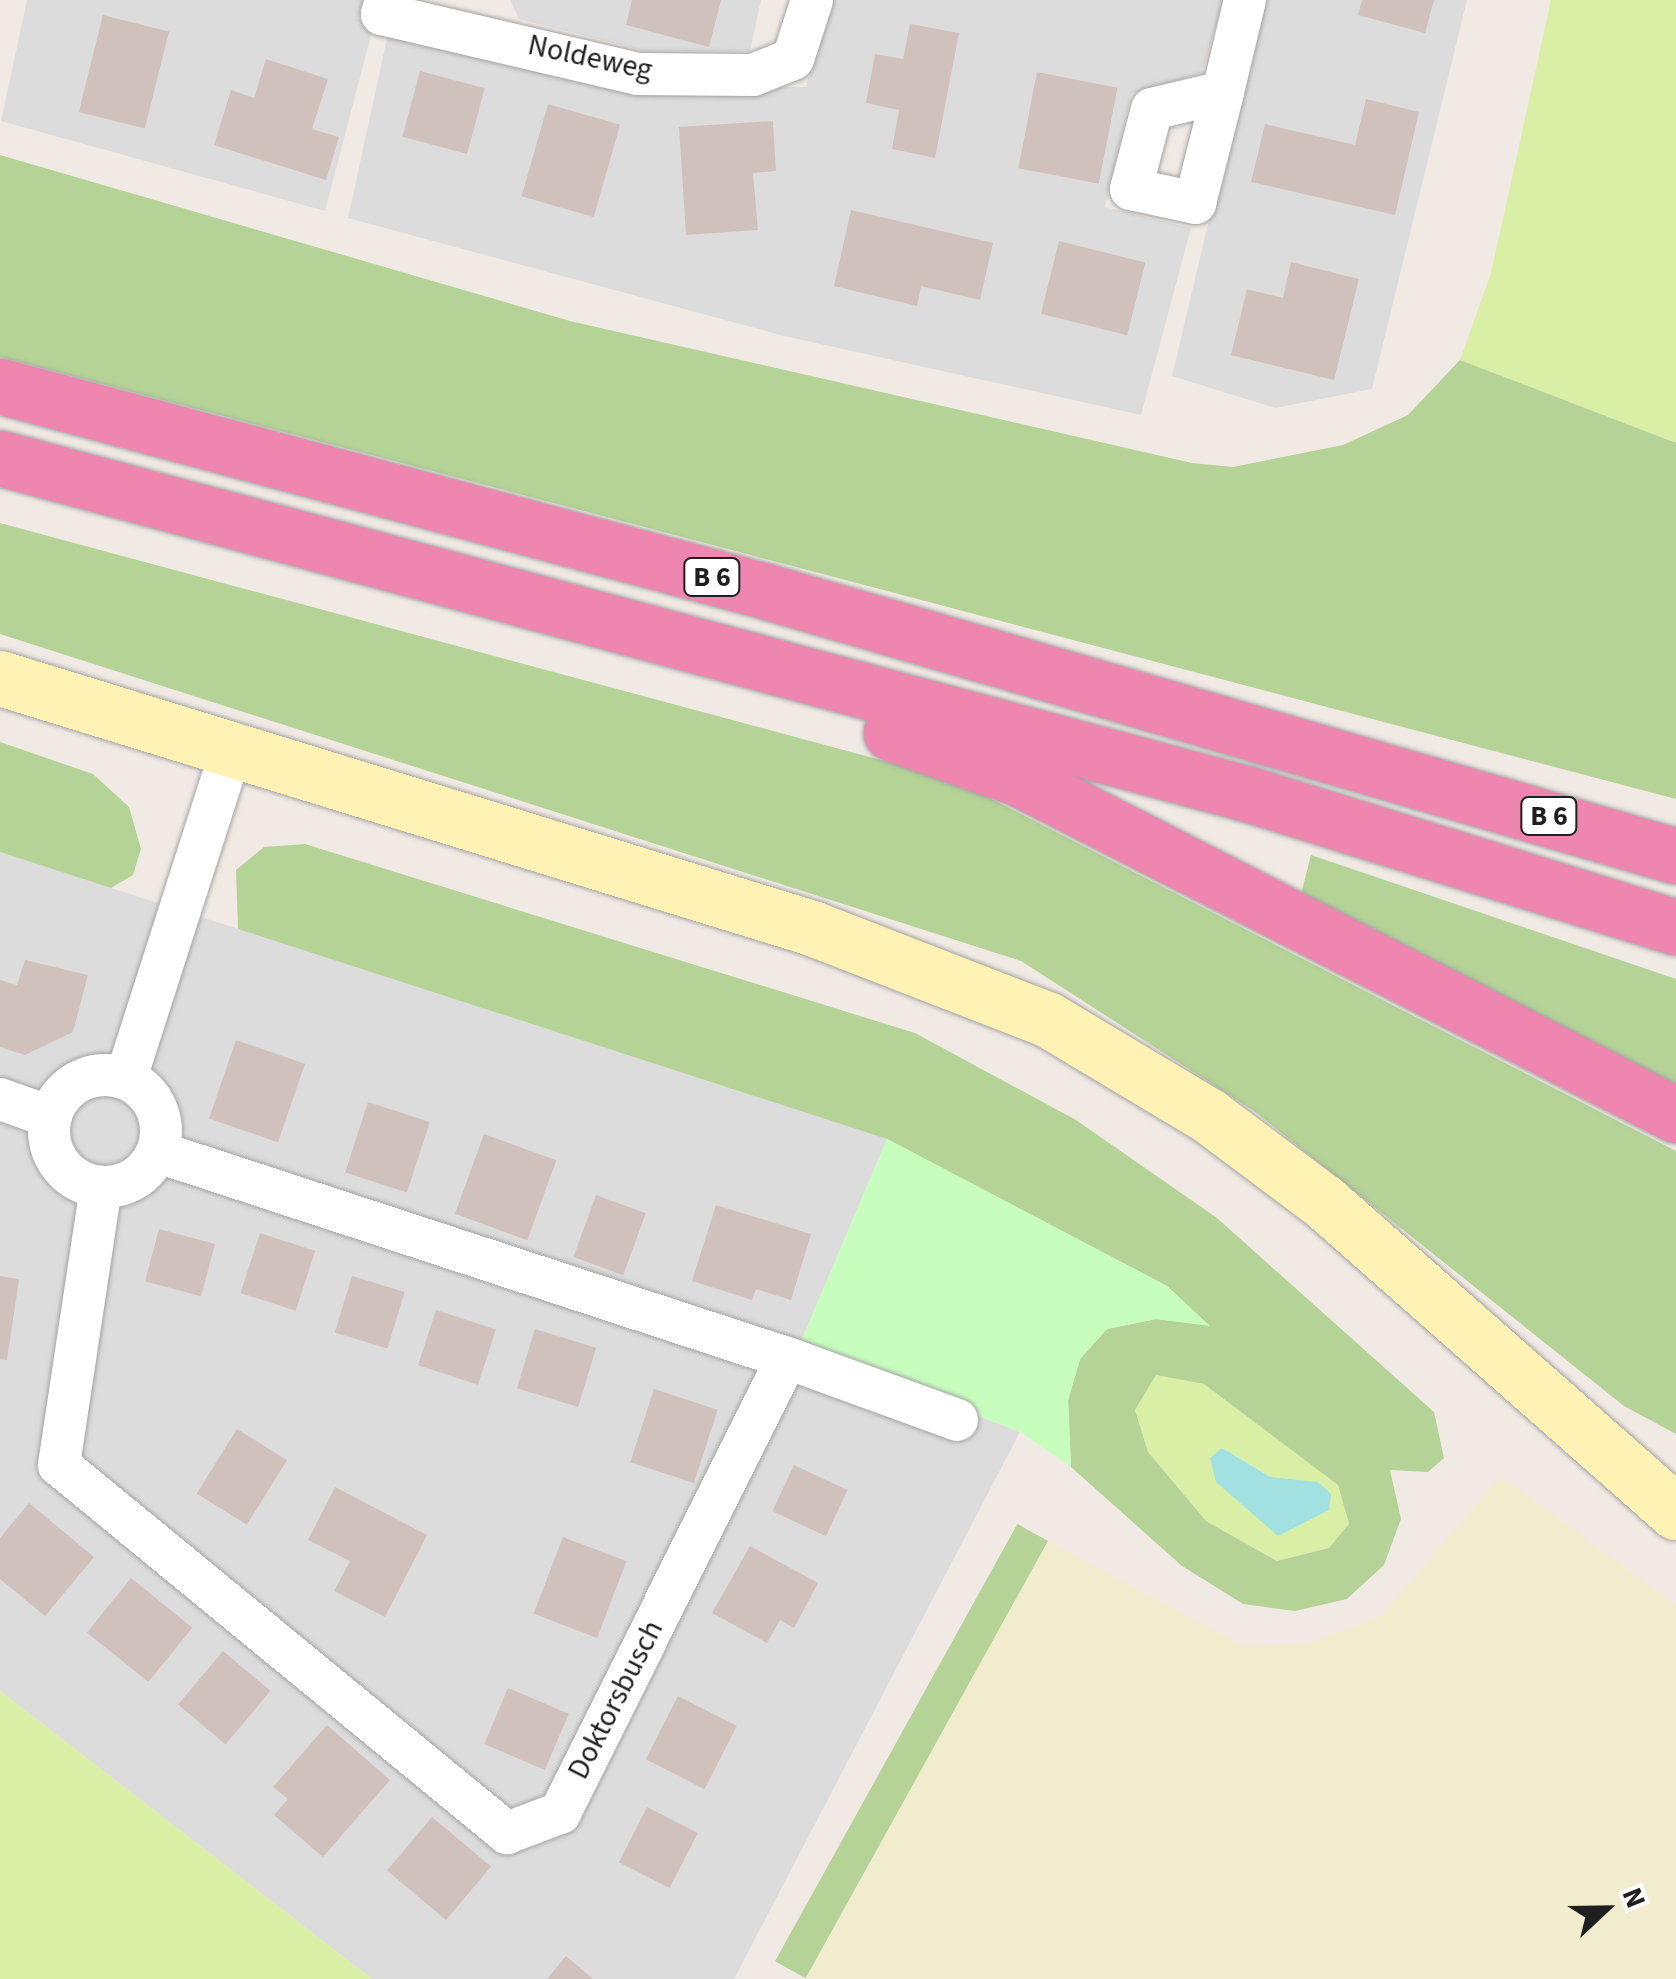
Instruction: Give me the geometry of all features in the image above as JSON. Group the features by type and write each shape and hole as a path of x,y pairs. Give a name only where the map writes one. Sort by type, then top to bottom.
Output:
{"highway":[{"name":"B 6","path":"0,386 821,607 1676,856"},
{"name":"B 6","path":"0,458 1248,794 1676,927"},
{"path":"760,660 784,700 1020,779 1676,1115"}],"street":[{"name":"Noldeweg","path":"386,0 382,14 494,19 638,74 753,75 793,59 812,0"},
{"path":"1223,92 1245,0"},
{"path":"0,678 230,755 812,928 1047,1019 1208,1116 1324,1202 1676,1512"},
{"path":"126,1078 230,755"},
{"path":"126,1078 159,1112 158,1152 131,1182 101,1188 58,1162 51,1116 80,1081 126,1078"},
{"path":"0,1099 51,1116"},
{"path":"158,1152 786,1358 957,1420"},
{"name":"Doktorsbusch","path":"101,1188 59,1465 506,1834 560,1812 786,1358"}],"shaded area":[{"path":"27,0 363,0 358,19 374,24 325,211 1,121"},
{"path":"510,0 761,0 750,51 645,51 519,19"},
{"path":"827,0 1223,0 1202,73 1131,94 1105,207 1191,228 1141,415 784,336 348,218 389,29 638,89 806,87"},
{"path":"1261,0 1467,0 1372,389 1275,408 1172,376"},
{"path":"0,852 887,1139 799,1346 1020,1432 734,1979 372,1979 0,1691"},
{"path":"1501,1476 1676,1605 1676,1979 806,1979 1048,1541 1243,1646 1308,1643 1381,1616"}],"green space":[{"path":"1551,0 1676,0 1676,443 1460,360 1491,273"},
{"path":"0,155 570,321 1192,463 1233,467 1343,445 1408,415 1460,360 1676,443 1676,799 0,357"},
{"path":"0,523 955,780 1676,1151 1676,1434 1624,1406 1254,1111 1021,961 0,634"},
{"path":"0,742 93,774 129,807 141,849 133,875 111,888 0,852"},
{"path":"305,844 915,1033 1076,1120 1217,1218 1434,1412 1444,1458 1428,1472 1390,1470 1401,1519 1384,1565 1347,1599 1295,1611 1243,1604 1182,1566 1071,1467 1068,1400 1080,1359 1107,1329 1156,1319 1208,1325 1167,1286 887,1139 238,929 236,870 264,847","holes":["1156,1375 1204,1384 1338,1485 1349,1524 1329,1548 1277,1561 1206,1521 1148,1452 1135,1410"]},
{"path":"1311,855 1676,979 1676,1089 1301,894"},
{"path":"887,1139 1167,1286 1210,1326 1156,1319 1107,1329 1080,1359 1068,1400 1071,1467 1020,1432 799,1346"},
{"path":"1156,1375 1204,1384 1338,1485 1349,1525 1329,1548 1277,1561 1206,1521 1148,1452 1135,1410","holes":["1222,1448 1270,1477 1299,1485 1217,1482"]},
{"path":"1017,1524 1048,1541 806,1978 775,1961"},
{"path":"0,1691 372,1979 0,1979"}],"water":[{"path":"1222,1448 1270,1477 1318,1482 1331,1494 1329,1510 1278,1536 1216,1482 1210,1458"}],"building":[{"path":"632,0 721,0 709,47 626,25"},
{"path":"1362,0 1434,0 1425,33 1358,15"},
{"path":"103,15 169,31 145,128 79,112"},
{"path":"910,24 959,33 935,158 892,149 899,110 866,103 875,54 903,59"},
{"path":"266,59 328,79 312,129 339,137 326,180 214,145 231,90 254,98"},
{"path":"420,71 485,88 467,154 402,137"},
{"path":"1037,72 1117,88 1099,184 1018,168"},
{"path":"1366,99 1419,112 1395,215 1251,182 1265,124 1355,145"},
{"path":"548,104 620,125 594,217 522,196"},
{"path":"773,121 776,171 753,173 758,230 686,235 679,127"},
{"path":"851,210 993,243 980,300 921,286 917,306 834,286"},
{"path":"1059,241 1145,263 1127,335 1041,314"},
{"path":"1291,262 1359,279 1334,380 1231,355 1247,289 1283,298"},
{"path":"25,960 88,975 73,1032 25,1055 0,1047 0,980 17,985"},
{"path":"236,1040 305,1064 278,1142 209,1118"},
{"path":"368,1102 430,1122 407,1192 345,1172"},
{"path":"484,1134 556,1160 527,1240 455,1214"},
{"path":"596,1195 646,1213 623,1275 573,1257"},
{"path":"716,1205 811,1234 791,1300 756,1289 752,1300 692,1281"},
{"path":"159,1229 215,1244 201,1296 145,1281"},
{"path":"260,1233 315,1251 296,1311 241,1293"},
{"path":"0,1276 19,1279 7,1360 0,1359"},
{"path":"352,1276 405,1292 387,1349 335,1332"},
{"path":"436,1310 496,1329 478,1385 418,1365"},
{"path":"535,1329 596,1348 578,1407 517,1388"},
{"path":"654,1389 718,1410 694,1483 630,1462"},
{"path":"237,1429 287,1460 247,1525 197,1493"},
{"path":"794,1465 847,1490 826,1536 772,1511"},
{"path":"335,1487 427,1535 385,1617 334,1591 350,1561 308,1540"},
{"path":"29,1503 94,1557 45,1616 0,1579 0,1538"},
{"path":"563,1537 626,1561 597,1638 534,1614"},
{"path":"750,1546 818,1583 794,1628 780,1620 767,1643 712,1613"},
{"path":"131,1578 192,1628 148,1682 87,1632"},
{"path":"223,1651 270,1691 225,1744 178,1705"},
{"path":"508,1688 569,1714 545,1770 484,1744"},
{"path":"678,1696 737,1726 705,1789 646,1759"},
{"path":"327,1725 390,1780 323,1857 274,1815 288,1799 273,1787"},
{"path":"647,1807 698,1833 670,1888 619,1862"},
{"path":"432,1817 491,1866 446,1920 387,1871"},
{"path":"566,1956 593,1979 547,1979"}]}
